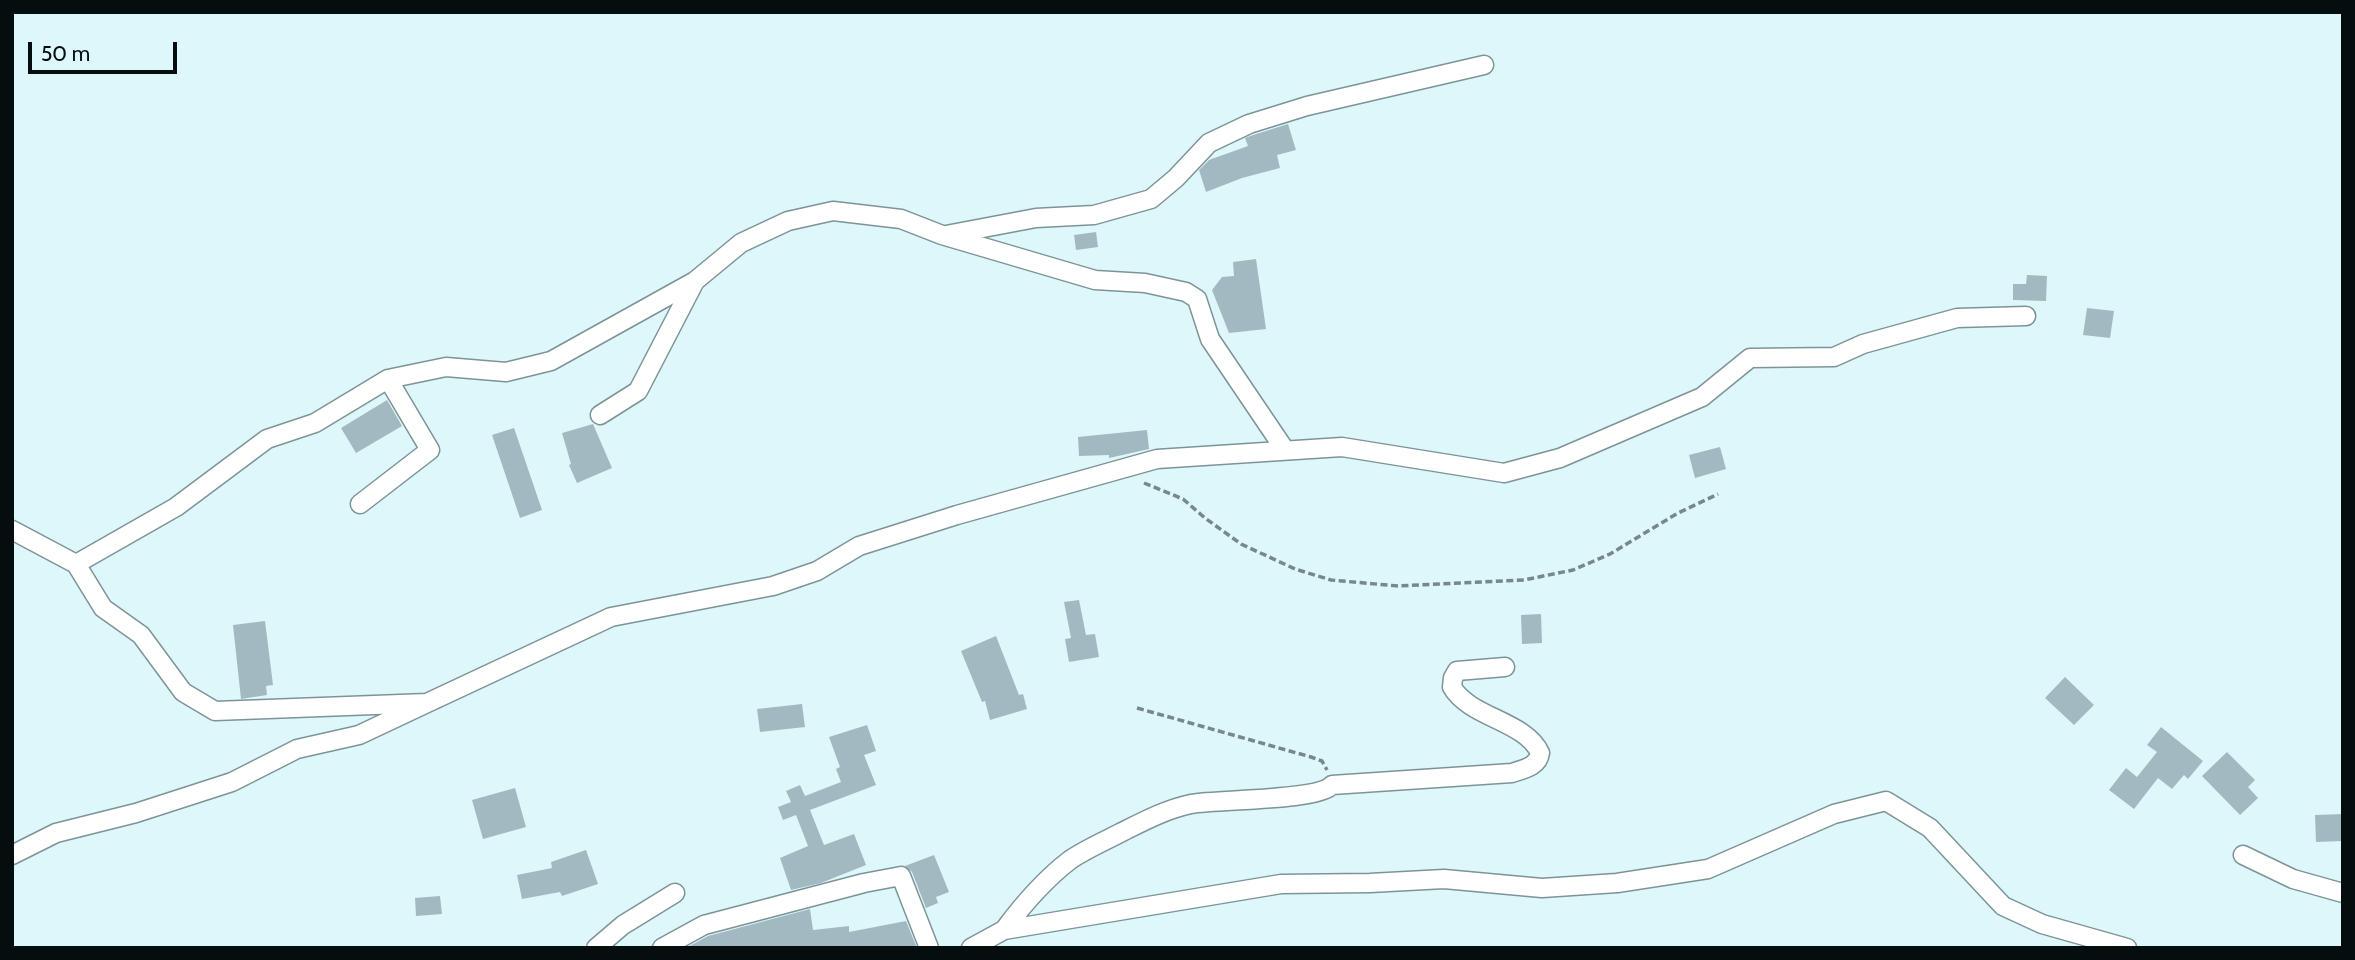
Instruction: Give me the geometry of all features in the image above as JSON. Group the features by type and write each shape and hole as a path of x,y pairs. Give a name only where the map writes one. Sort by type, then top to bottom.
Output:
{"street":[{"path":"942,235 1036,218 1094,215 1152,199 1209,143 1249,124 1307,106 1484,65"},
{"path":"76,564 176,507 267,439 315,423 388,379 446,367 506,372 551,361 695,281 741,243 788,221 833,211 901,219 942,235 1095,280 1145,283 1186,292 1197,299 1210,340 1285,450"},
{"path":"600,415 638,391 695,281"},
{"path":"12,855 56,833 136,813 232,782 298,749 359,735 611,617 773,586 817,571 859,546 957,514 1157,458 1342,447 1504,473 1560,458 1702,397 1750,358 1834,357 1863,344 1957,318 2026,316"},
{"path":"360,504 430,450 388,379"},
{"path":"12,530 76,564 103,608 141,635 183,692 215,711 427,704"},
{"path":"1004,929 1029,896 1072,859 1154,816 1189,804 1303,796 1327,791 1332,785 1512,773 1535,764 1541,753 1534,741 1473,706 1452,687 1457,671 1505,667"},
{"path":"971,948 1004,929 1281,884 1444,879 1542,888 1618,883 1708,869 1834,814 1886,801 1930,828 2003,906 2042,924 2127,948"},
{"path":"2243,855 2293,879 2343,892"},
{"path":"662,948 704,925 864,883 901,876 929,948"},
{"path":"596,948 623,925 675,892"}],"path":[{"path":"1139,481 1183,499 1205,519 1241,544 1295,569 1331,580 1398,586 1524,580 1573,570 1610,554 1678,513 1718,494"},
{"path":"1137,708 1322,761 1332,785"}],"building":[{"path":"1288,124 1296,150 1277,155 1280,168 1242,178 1206,192 1199,170 1209,160 1248,146 1245,138"},
{"path":"1096,232 1098,247 1076,250 1074,235"},
{"path":"1256,259 1266,329 1229,333 1212,290 1222,277 1234,276 1233,262"},
{"path":"2027,275 2047,276 2046,301 2013,300 2013,284 2026,284"},
{"path":"2087,308 2114,311 2110,338 2083,335"},
{"path":"387,400 402,426 356,453 341,428"},
{"path":"593,424 612,468 577,483 569,465 571,464 562,433"},
{"path":"514,428 542,510 520,518 492,435"},
{"path":"1147,430 1149,449 1109,458 1109,455 1079,456 1078,437"},
{"path":"1720,447 1726,469 1695,478 1689,455"},
{"path":"1079,600 1086,635 1095,634 1099,657 1069,662 1065,639 1071,638 1064,602"},
{"path":"1541,614 1542,643 1522,644 1521,615"},
{"path":"265,621 273,685 266,686 267,695 241,699 233,625"},
{"path":"996,636 1019,695 1023,694 1027,709 990,720 985,701 982,702 961,651"},
{"path":"2065,677 2094,705 2074,725 2045,698"},
{"path":"802,704 805,727 760,732 757,709"},
{"path":"867,725 876,751 864,755 876,785 810,810 824,845 854,834 866,865 821,883 791,890 780,858 808,846 796,815 783,820 778,807 791,802 786,791 800,785 805,796 841,782 836,769 840,767 829,737"},
{"path":"2161,727 2203,761 2188,779 2184,775 2172,789 2158,778 2134,809 2109,790 2126,768 2137,777 2157,752 2147,745"},
{"path":"2227,752 2255,780 2248,787 2258,798 2240,815 2202,776"},
{"path":"515,788 526,827 483,839 472,800"},
{"path":"2343,814 2343,841 2316,842 2315,815"},
{"path":"586,850 598,884 562,896 560,892 522,899 517,875 552,868 551,862"},
{"path":"934,855 949,892 936,897 938,903 926,908 912,872 905,866"},
{"path":"440,896 442,914 416,916 415,898"},
{"path":"810,909 813,930 849,926 849,932 906,921 917,948 686,948 708,936"}]}
